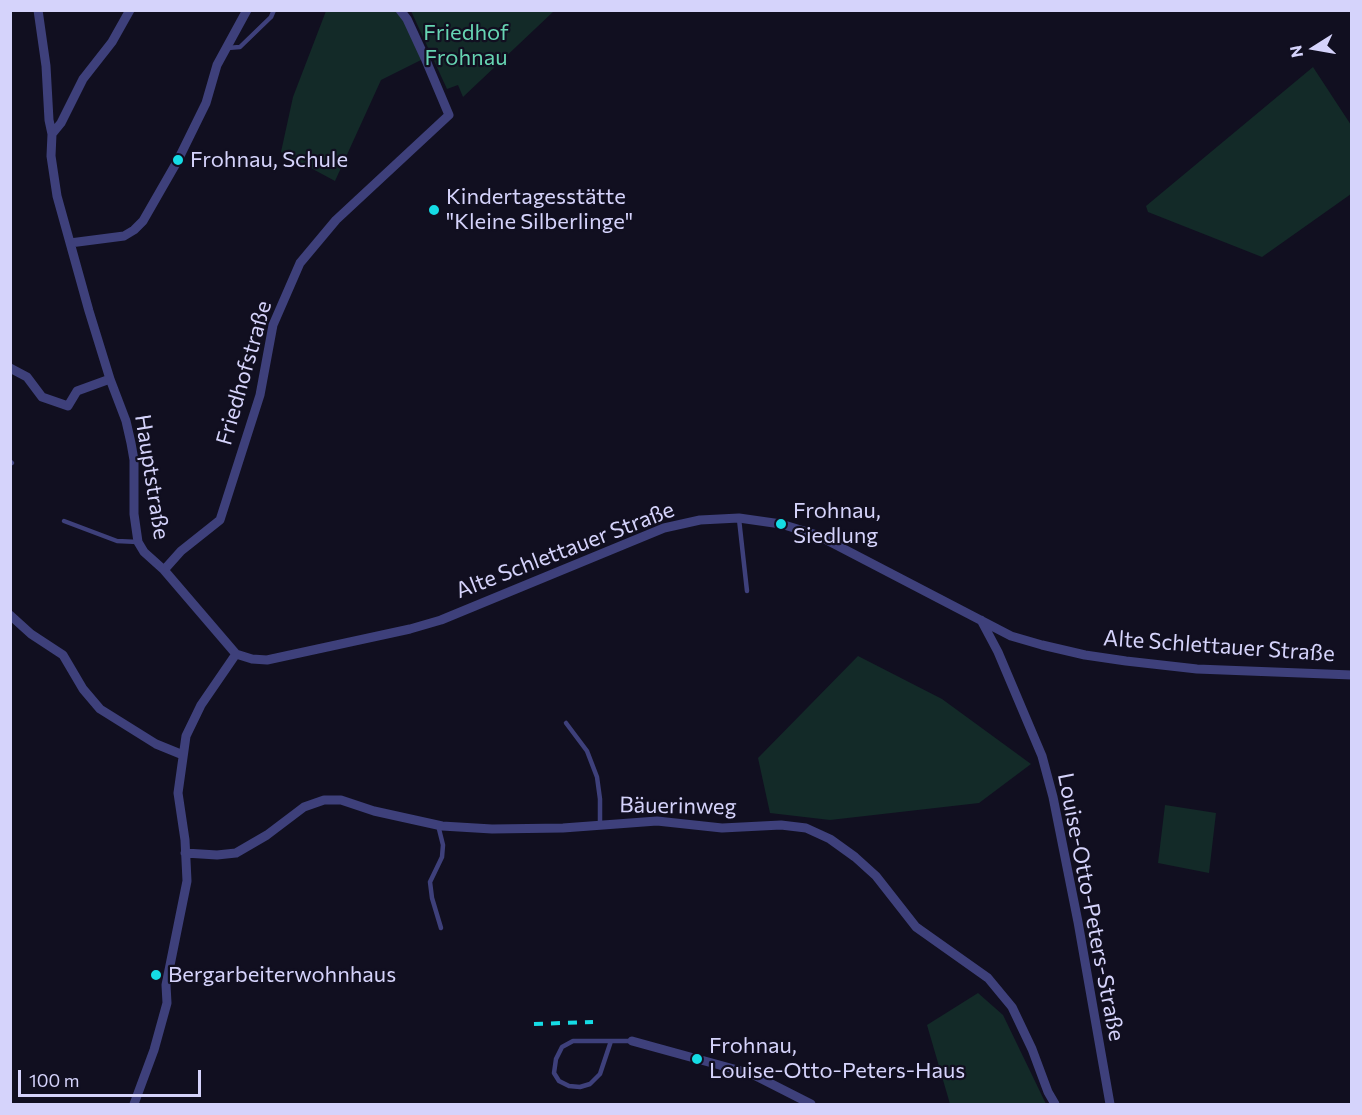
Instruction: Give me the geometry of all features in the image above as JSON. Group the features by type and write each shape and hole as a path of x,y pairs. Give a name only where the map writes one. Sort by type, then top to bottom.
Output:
{"street":[{"name":"Hauptstraße","path":"38,10 46,66 52,134 51,156 57,196 110,379 126,421 134,460 134,514 138,542 144,552 164,570 236,654"},
{"path":"52,134 61,123 83,80 112,42 130,10"},
{"path":"70,243 123,236 143,221 178,160 206,103 217,65 247,10"},
{"name":"Friedhofstraße","path":"164,570 181,551 220,520 260,395 273,325 300,263 336,220 449,115 407,19 400,10"},
{"path":"10,368 27,377 42,397 68,406 77,391 110,379"},
{"name":"Alte Schlettauer Straße","path":"236,654 252,659 267,660 410,629 441,620 664,528 700,520 739,518 781,524 817,535 1011,636 1085,655 1197,669 1352,675"},
{"path":"10,615 31,634 63,655 83,689 100,709 156,744 183,755"},
{"name":"Louise-Otto-Peters-Straße","path":"981,620 999,652 1042,756 1053,797 1110,1104"},
{"path":"999,652 1011,636"},
{"path":"134,1104 154,1050 167,1004 166,985 187,881 178,793 186,736 193,719 236,654"},
{"name":"Bäuerinweg","path":"185,852 217,855 236,853 267,835 304,807 324,800 341,800 374,811 438,825 492,829 563,828 657,821 722,828 781,825 806,828 830,839 855,857 876,876 916,927 988,978 1012,1007 1055,1104"},
{"path":"632,1041 752,1074 811,1104"}],"lane":[{"path":"227,48 240,46 271,17 274,10"},
{"path":"739,518 747,591"},
{"path":"64,521 117,541 138,542"},
{"path":"566,723 587,751 597,777 600,825"},
{"path":"438,825 443,845 442,857 430,882 441,928"},
{"path":"611,1041 600,1074 590,1083 580,1087 569,1086 559,1081 554,1073 554,1066 562,1047 573,1041 611,1041 632,1041"}],"green space":[{"path":"326,11 400,11 425,58 381,80 335,181 281,152 293,97"},
{"name":"Friedhof Frohnau","path":"411,11 554,11 463,97 458,85 447,89"},
{"path":"1313,67 1351,125 1351,194 1262,257 1148,212 1146,206"},
{"path":"858,656 942,699 1031,764 979,803 830,820 770,813 758,758"},
{"path":"1165,805 1216,813 1209,873 1158,863"},
{"path":"978,993 1003,1015 1046,1104 950,1104 927,1025"}],"railway":[{"path":"534,1024 593,1022"}],"place":[{"name":"Frohnau, Schule","path":"178,160"},
{"name":"Kindertagesstätte \"Kleine Silberlinge\"","path":"434,210"},
{"name":"Frohnau, Siedlung","path":"781,524"},
{"name":"Bergarbeiterwohnhaus","path":"156,975"},
{"name":"Frohnau, Louise-Otto-Peters-Haus","path":"697,1059"}]}
